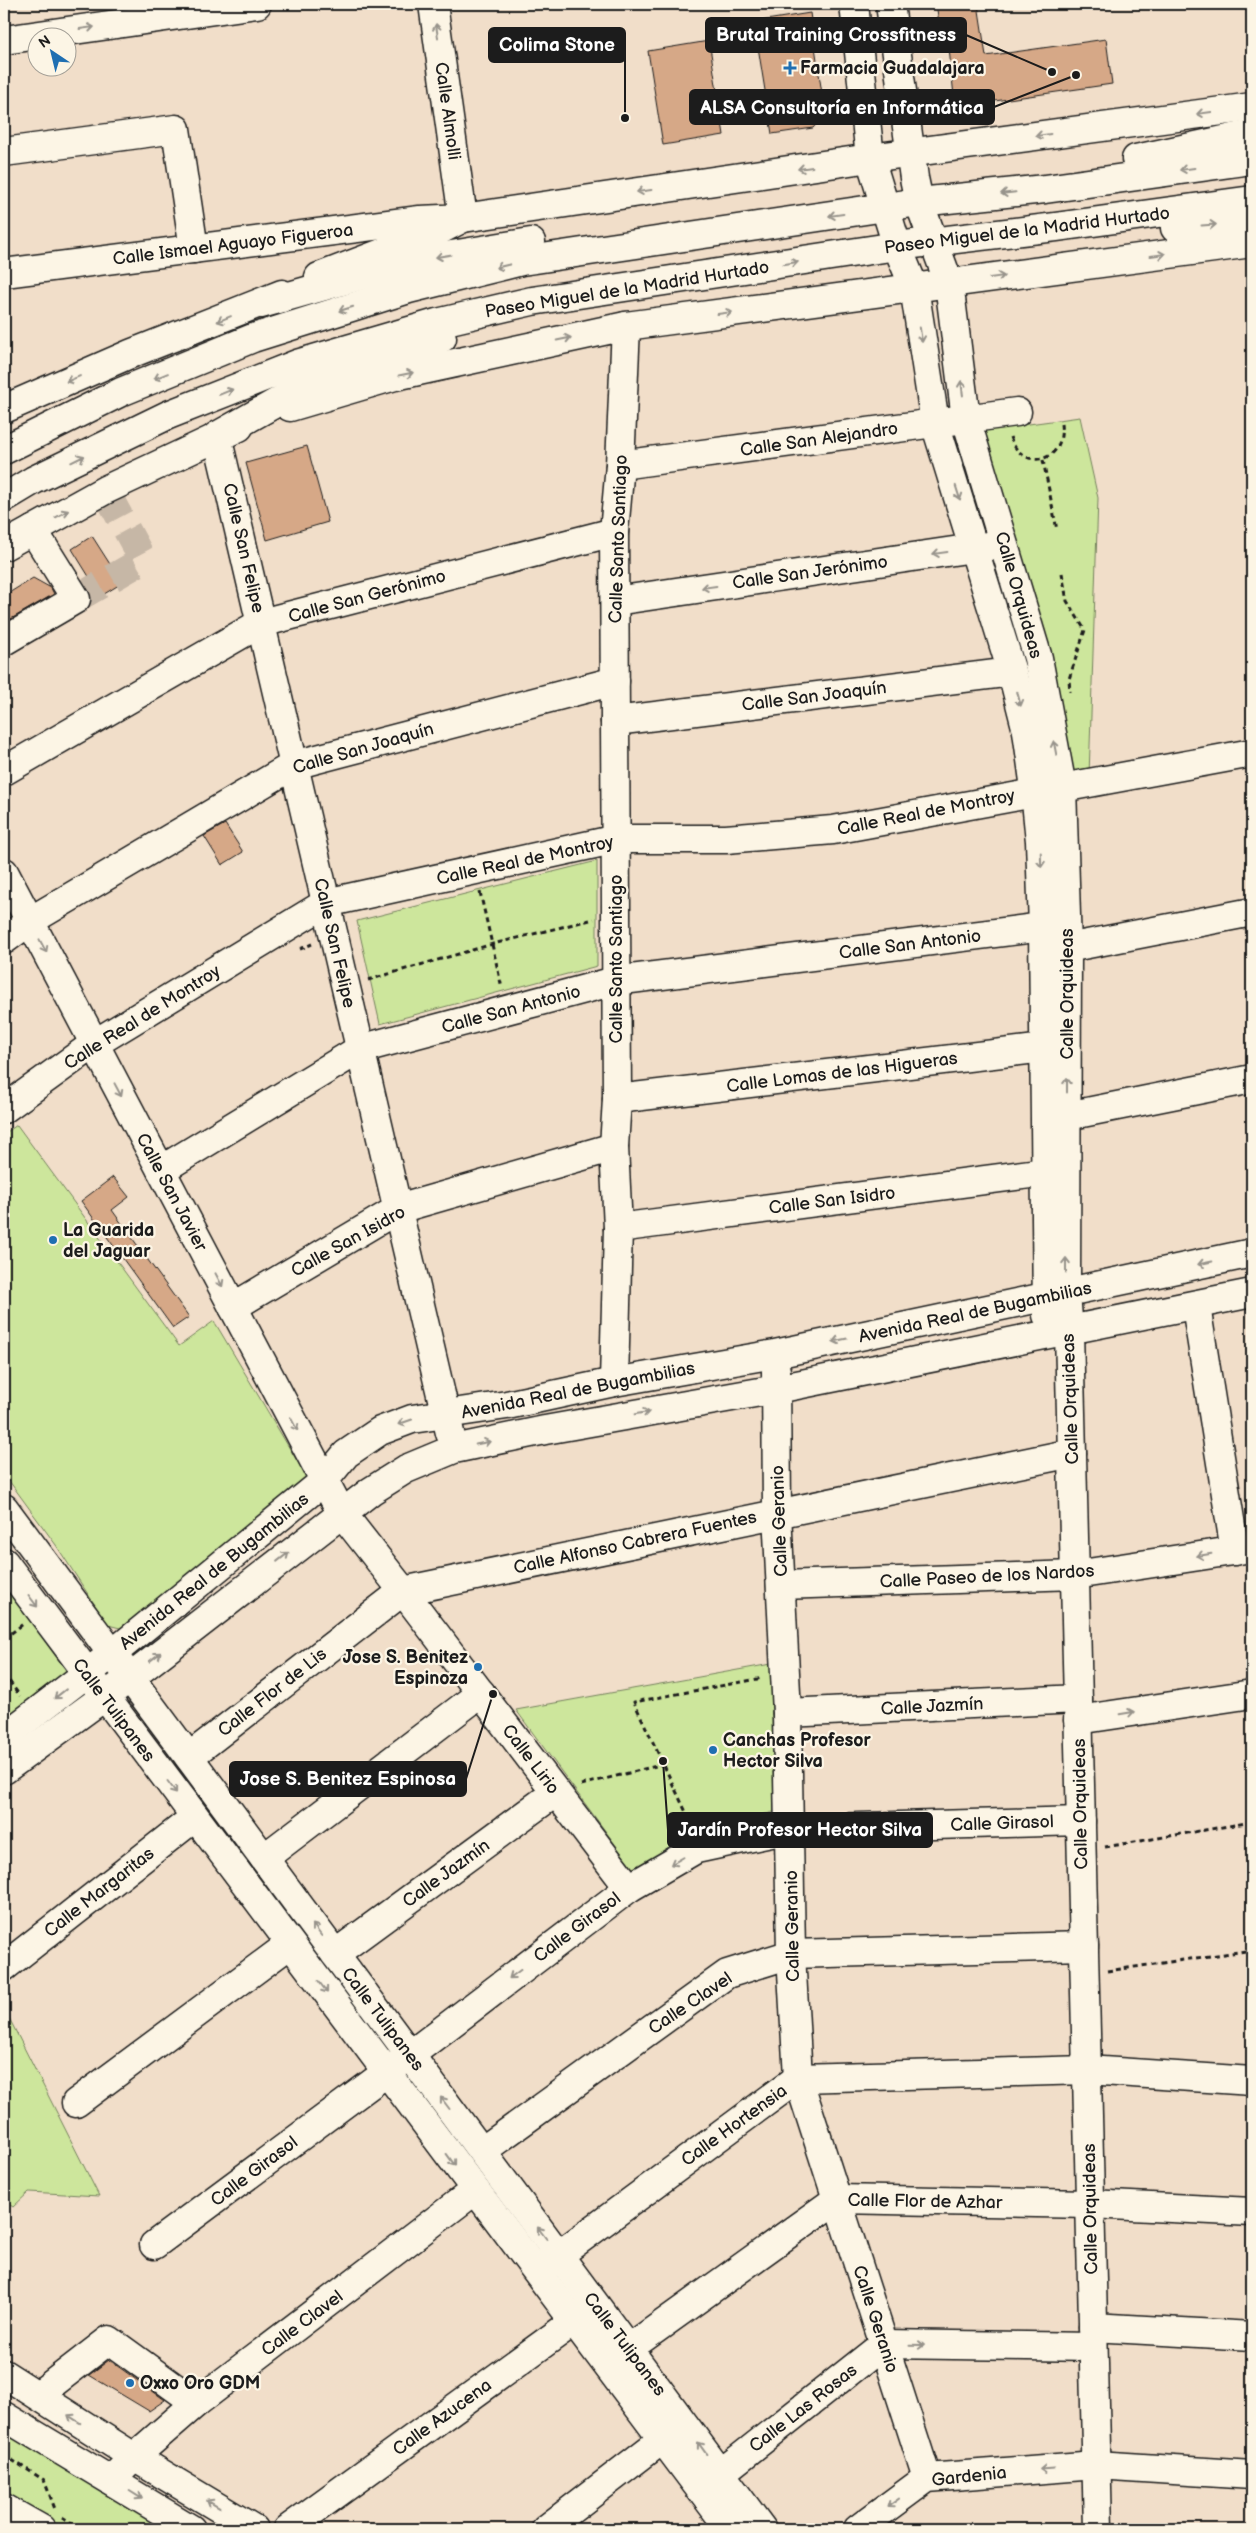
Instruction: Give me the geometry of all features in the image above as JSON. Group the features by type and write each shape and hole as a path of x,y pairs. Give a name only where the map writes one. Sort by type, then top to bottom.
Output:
{"main road":[{"path":"4,40 257,4"},
{"name":"Calle Almolli","path":"433,4 463,218"},
{"name":"Calle Orquideas","path":"854,4 870,158 884,209 914,287 935,423 975,548 1012,672 1027,731 1036,792 1043,927 1055,1047 1067,1116 1055,1295"},
{"name":"Calle Orquideas","path":"890,4 918,202 949,283 966,419 1005,543 1038,658 1062,787 1067,948 1055,1047 1046,1172 1055,1295 1072,1454 1098,2529"},
{"path":"4,409 130,354 261,304 319,277 434,233 463,218 870,158 1252,107"},
{"path":"4,152 176,129 194,249"},
{"path":"1045,188 1082,171 1252,134"},
{"path":"4,450 121,392 254,338 409,289 522,261 884,209 918,202 1045,188 1252,160"},
{"name":"Paseo Miguel de la Madrid Hurtado","path":"4,498 34,480 168,415 297,364 437,323 532,301 897,246 1056,228 1252,200"},
{"name":"Calle Ismael Aguayo Figueroa","path":"4,273 420,220 463,218"},
{"path":"1056,228 1133,230 1252,222"},
{"path":"261,304 409,262 549,239 665,240"},
{"path":"4,546 105,490 217,436 276,411 395,376 626,326 1252,242"},
{"path":"217,436 288,396 386,360 532,301"},
{"name":"Calle Santo Santiago","path":"614,1382 618,1228 614,1147 617,1098 615,981 617,839 614,532 620,466 626,326"},
{"name":"Calle San Alejandro","path":"620,466 966,419 1013,422"},
{"name":"Calle San Felipe","path":"217,436 454,1449"},
{"path":"4,641 76,599 32,530"},
{"name":"Calle San Gerónimo","path":"4,771 261,624 614,532"},
{"name":"Calle San Jerónimo","path":"615,601 1005,543"},
{"name":"Calle San Joaquín","path":"615,721 1012,672"},
{"name":"Calle San Joaquín","path":"4,940 30,921 294,765 614,680"},
{"name":"Calle Real de Montroy","path":"4,1109 94,1044 326,903 617,839 726,839 833,830 1252,753"},
{"name":"Calle San Javier","path":"4,872 340,1512"},
{"path":"1067,948 1252,912"},
{"name":"Calle San Antonio","path":"161,1170 360,1048 615,981 1043,927"},
{"name":"Calle Lomas de las Higueras","path":"617,1098 1055,1047"},
{"path":"1067,1116 1252,1079"},
{"name":"Calle San Isidro","path":"233,1307 398,1209 614,1147"},
{"name":"Calle San Isidro","path":"618,1228 1046,1172"},
{"name":"Avenida Real de Bugambilias","path":"4,1737 112,1654 324,1481 346,1454 380,1431 412,1420 775,1354 1252,1253"},
{"name":"Avenida Real de Bugambilias","path":"4,1770 130,1678 340,1512 406,1469 454,1449 546,1430 777,1389 1196,1306 1252,1293"},
{"path":"1196,1306 1243,1549"},
{"name":"Calle Geranio","path":"775,1354 777,1389 777,1513 787,1713 791,1954 798,2078 928,2478"},
{"name":"Calle Alfonso Cabrera Fuentes","path":"403,1591 1072,1454"},
{"name":"Calle Tulipanes","path":"4,1508 683,2423 730,2529"},
{"name":"Calle Lirio","path":"340,1512 403,1591 629,1888"},
{"name":"Calle Paseo de los Nardos","path":"781,1585 1075,1575 1243,1549"},
{"name":"Calle Tulipanes","path":"4,1562 86,1674 662,2440 762,2529"},
{"name":"Calle Flor de Lis","path":"189,1757 403,1591"},
{"path":"264,1858 481,1693"},
{"name":"Calle Jazmín","path":"787,1713 1078,1709 1252,1694"},
{"name":"Calle Jazmín","path":"335,1954 556,1792"},
{"name":"Calle Margaritas","path":"4,1967 195,1817"},
{"name":"Calle Girasol","path":"154,2245 410,2055 629,1888 696,1849 790,1829 1081,1821"},
{"path":"76,2103 290,1944"},
{"name":"Calle Clavel","path":"482,2152 727,1974 791,1954 1084,1946"},
{"name":"Calle Hortensia","path":"535,2272 798,2078 1086,2070 1252,2081"},
{"name":"Calle Clavel","path":"111,2480 134,2457 196,2403 474,2191"},
{"name":"Calle Flor de Azhar","path":"628,2349 837,2199 1090,2204 1252,2212"},
{"name":"Calle Azucena","path":"288,2529 596,2305"},
{"path":"884,2344 1093,2337 1252,2336"},
{"path":"38,2395 109,2340 196,2403"},
{"name":"Calle Las Rosas","path":"710,2481 884,2344"},
{"path":"4,2374 134,2457 254,2529"},
{"path":"4,2416 191,2529"},
{"path":"546,2529 683,2423"},
{"name":"Gardenia","path":"858,2529 928,2478 1096,2465 1252,2475"},
{"path":"4,2508 40,2529"}],"path":[{"path":"1013,422 1012,444 1020,453 1031,459 1043,460 1054,453 1060,444 1061,424"},
{"path":"1043,460 1057,530"},
{"path":"1062,573 1066,601 1085,630 1068,679 1071,698"},
{"path":"478,884 502,989"},
{"path":"365,981 493,944 603,917"},
{"path":"4,1639 24,1623"},
{"path":"4,1674 22,1698"},
{"path":"695,1830 634,1702 771,1676"},
{"path":"556,1792 664,1764"},
{"path":"1081,1851 1252,1822"},
{"path":"1084,1975 1252,1950"},
{"path":"4,2455 44,2480 58,2516 80,2529"}],"green space":[{"path":"1080,417 1098,498 1089,777 1073,779 978,431"},
{"path":"597,861 597,966 380,1024 357,921"},
{"name":"La Guarida del Jaguar","path":"17,1125 179,1346 214,1321 306,1476 304,1488 124,1629 108,1625 56,1545 4,1474 4,1134"},
{"path":"4,1584 67,1672 4,1719"},
{"path":"771,1664 774,1812 695,1830 634,1870 516,1710"},
{"path":"4,2008 99,2196 29,2192 13,2207 4,2201"},
{"path":"4,2432 163,2529 66,2529 4,2492"}],"building":[{"path":"936,4 978,4 986,56 1106,39 1112,84 967,105 954,96 948,39 942,40"},
{"name":"Farmacia Guadalajara","path":"810,13 825,114 813,128 772,134 754,22"},
{"path":"709,41 724,135 663,145 648,51"},
{"path":"307,446 328,522 267,540 246,463"},
{"path":"92,536 122,583 101,596 72,549"},
{"path":"33,578 51,588 54,594 4,623 4,596"},
{"path":"225,824 243,852 222,865 204,836"},
{"path":"113,1177 129,1197 112,1210 189,1317 173,1328 81,1201"},
{"path":"109,2360 165,2400 149,2411 89,2375"}],"tunnel":[{"path":"76,599 143,560 105,490"}],"place":[{"name":"Farmacia Guadalajara","path":"790,68"},
{"name":"Brutal Training Crossfitness","path":"1052,72"},
{"name":"ALSA Consultoría en Informática","path":"1076,75"},
{"name":"Colima Stone","path":"625,118"},
{"name":"La Guarida del Jaguar","path":"53,1240"},
{"name":"Jose S. Benitez Espinoza","path":"478,1667"},
{"name":"Jose S. Benitez Espinosa","path":"493,1694"},
{"name":"Canchas Profesor Hector Silva","path":"713,1750"},
{"name":"Jardín Profesor Hector Silva","path":"663,1761"},
{"name":"Oxxo Oro GDM","path":"130,2383"}]}
